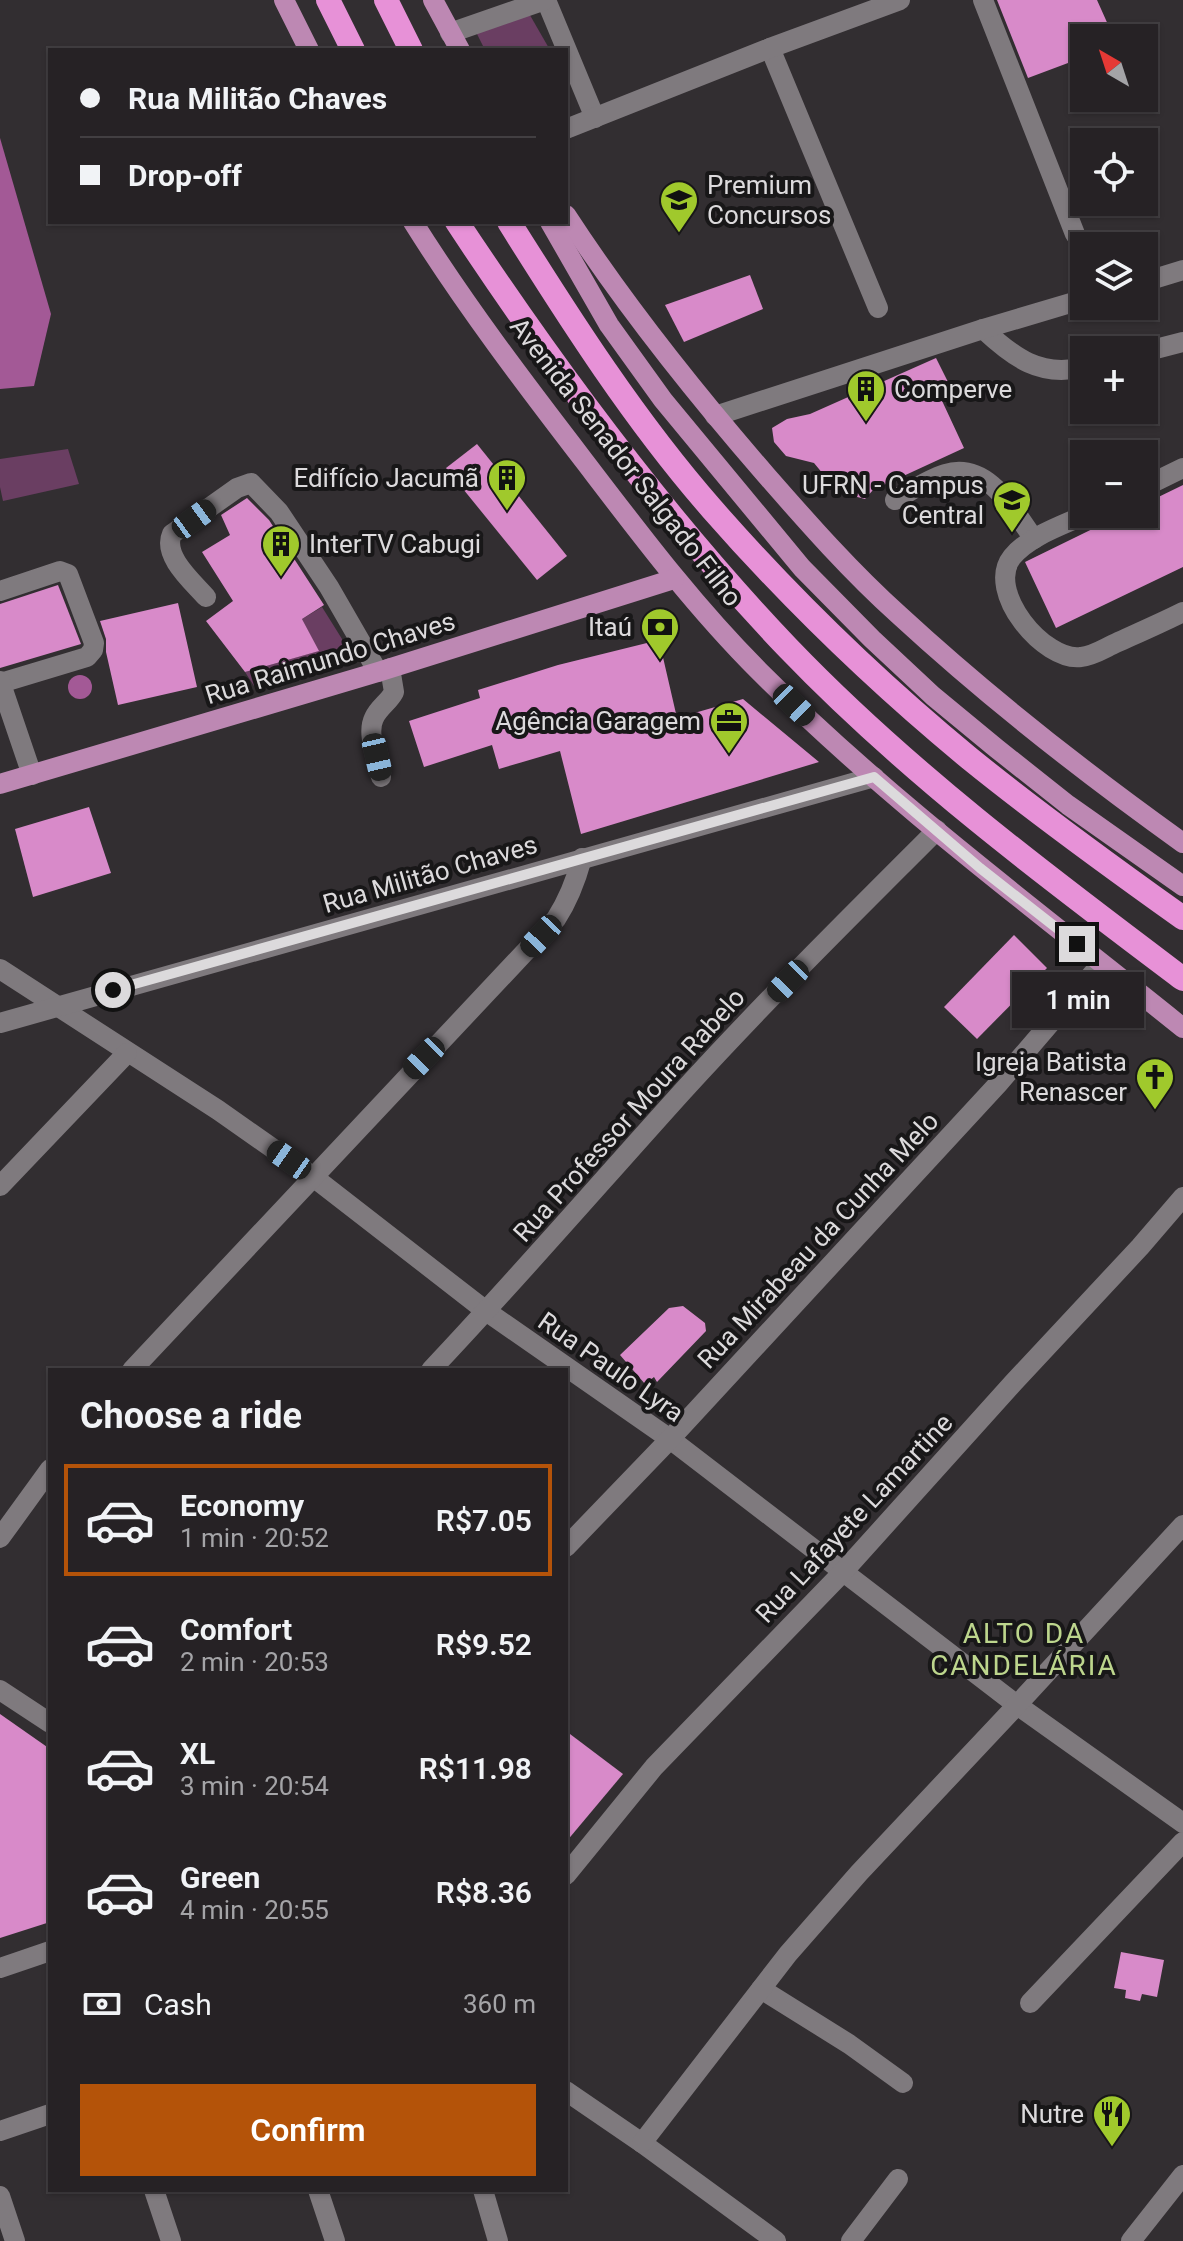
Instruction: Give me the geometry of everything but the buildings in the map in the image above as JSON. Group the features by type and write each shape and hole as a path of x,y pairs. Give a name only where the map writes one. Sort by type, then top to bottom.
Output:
{"highway":[{"path":"328,0 352,48"},
{"path":"386,0 410,48"},
{"name":"Avenida Senador Salgado Filho","path":"458,224 541,347 605,432 716,568 789,649 927,778 1049,879 1183,979"},
{"name":"Avenida Senador Salgado Filho","path":"510,224 584,341 649,430 711,508 794,598 968,757 1075,841 1183,918"}],"main road":[{"path":"284,0 308,48"},
{"path":"433,0 455,41"},
{"path":"568,218 626,301 715,416 836,553 899,615 1045,739 1183,843"},
{"name":"Avenida Senador Salgado Filho","path":"414,224 530,391 674,579 757,669 874,777 980,868 1183,1028"},
{"path":"551,224 609,325 663,400 802,568 872,639 944,705 1068,805 1183,886"},
{"name":"Rua Raimundo Chaves","path":"0,784 384,670 674,579"}],"street":[{"path":"455,41 546,0 566,48"},
{"path":"568,128 900,0"},
{"path":"983,0 1074,232"},
{"path":"770,48 878,308"},
{"path":"568,53 595,118"},
{"path":"1158,278 1183,270"},
{"path":"715,416 1070,303"},
{"path":"983,329 1024,362 1057,370 1070,369"},
{"path":"1158,348 1183,342"},
{"path":"1158,480 1183,468"},
{"path":"895,500 946,474 984,477 1034,539"},
{"path":"206,597 172,553 169,540 172,534 237,488 251,483 279,512 384,670 394,692 374,716 371,726 381,777"},
{"path":"1070,522 1034,539 1012,557 1006,570 1007,593 1017,614 1041,641 1063,656 1082,657 1183,612"},
{"path":"0,591 60,571 68,574 94,643 87,657 0,682 32,775"},
{"name":"Rua Militão Chaves","path":"0,1023 874,777"},
{"name":"Rua Professor Moura Rabelo","path":"433,1368 684,1090 829,937 937,830"},
{"path":"134,1368 556,919 574,886 582,858"},
{"name":"Rua Mirabeau da Cunha Melo","path":"568,1545 998,1084 1101,964"},
{"name":"Rua Paulo Lyra","path":"0,969 218,1110 312,1176 486,1311 568,1368"},
{"path":"0,1186 127,1053"},
{"name":"Rua Lafayete Lamartine","path":"568,1873 654,1767 842,1573 1183,1197"},
{"name":"Rua Paulo Lyra","path":"568,1368 670,1439 1017,1705 1183,1823"},
{"path":"0,1538 48,1472"},
{"path":"642,2143 788,1954 859,1873 1183,1525"},
{"path":"0,1690 48,1722"},
{"path":"1030,2003 1183,1842"},
{"path":"0,1968 48,1952"},
{"path":"761,1989 849,2044 903,2083"},
{"path":"568,2092 776,2241"},
{"path":"0,2131 48,2115"},
{"path":"1131,2241 1183,2175"},
{"path":"851,2241 898,2179"},
{"path":"155,2192 171,2241"},
{"path":"319,2192 335,2241"},
{"path":"484,2192 498,2241"},
{"path":"0,2196 15,2241"}],"shaded area":[{"path":"527,10 549,48 484,48 476,32"},
{"path":"0,138 51,314 34,386 0,389"},
{"path":"68,449 79,484 3,501 0,459"},
{"path":"322,607 342,639 344,649 337,662 254,686 245,672 318,651 302,619"},
{"path":"80,675 91,682 92,687 85,698 80,699 69,692 68,687 75,676"}],"place":[{"name":"Premium Concursos","path":"679,234"},
{"name":"Comperve","path":"866,423"},
{"name":"Edifício Jacumã","path":"507,512"},
{"name":"UFRN - Campus Central","path":"1012,534"},
{"name":"InterTV Cabugi","path":"281,578"},
{"name":"Itaú","path":"660,661"},
{"name":"Agência Garagem","path":"729,755"},
{"name":"Igreja Batista Renascer","path":"1155,1111"},
{"name":"Nutre","path":"1112,2148"}],"district":[{"name":"ALTO DA CANDELÁRIA","path":"1024,1649"}],"route":[{"path":"113,990 874,777 980,868 1077,944"}]}
